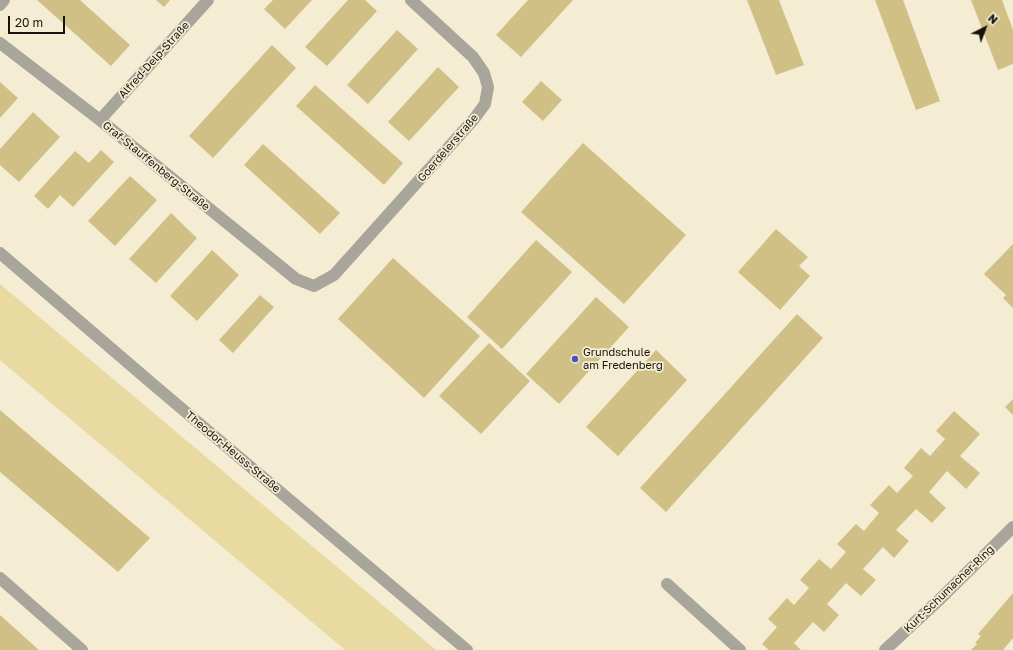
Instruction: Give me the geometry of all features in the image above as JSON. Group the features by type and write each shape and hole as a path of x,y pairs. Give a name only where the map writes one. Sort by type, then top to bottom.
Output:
{"street":[{"path":"0,4 4,0"},
{"name":"Alfred-Delp-Straße","path":"100,120 208,0"},
{"name":"Goerdelerstraße","path":"314,286 334,275 474,119 485,104 488,87 484,73 473,57 411,0"},
{"name":"Graf-Stauffenberg-Straße","path":"0,43 100,120 296,279 314,286"},
{"name":"Theodor-Heuss-Straße","path":"0,253 467,650"},
{"name":"Kurt-Schumacher-Ring","path":"885,650 939,600 1013,527"},
{"path":"0,578 82,650"},
{"path":"667,584 740,650"}],"shaded area":[{"path":"0,284 436,650 345,650 0,360"}],"building":[{"path":"37,0 80,0 130,45 111,66"},
{"path":"156,0 170,0 164,7"},
{"path":"273,0 312,0 285,29 264,9"},
{"path":"348,0 365,0 377,11 327,66 305,47"},
{"path":"528,0 573,0 521,57 496,35"},
{"path":"747,0 779,0 804,65 776,75"},
{"path":"875,0 903,0 940,101 916,110"},
{"path":"971,0 1002,0 1013,30 1013,64 998,70"},
{"path":"397,30 418,49 368,104 347,85"},
{"path":"272,45 296,68 213,158 189,136"},
{"path":"438,67 459,87 409,141 388,122"},
{"path":"541,81 562,100 543,121 522,102"},
{"path":"0,82 18,98 0,118"},
{"path":"315,85 403,163 384,185 296,106"},
{"path":"33,112 60,137 19,182 0,165 0,149"},
{"path":"583,143 686,235 624,304 521,212"},
{"path":"263,144 340,213 320,234 244,165"},
{"path":"101,150 114,162 73,207 60,195 48,209 34,196 75,151 89,163"},
{"path":"130,176 157,200 115,246 88,221"},
{"path":"171,213 197,238 156,283 129,259"},
{"path":"776,229 808,257 799,266 810,276 780,310 738,272"},
{"path":"536,240 572,272 502,349 467,317"},
{"path":"1013,244 1013,308 1003,298 1006,295 984,274"},
{"path":"212,250 239,275 197,321 170,296"},
{"path":"393,258 480,336 424,398 338,319"},
{"path":"260,295 274,307 233,353 219,340"},
{"path":"596,297 629,327 559,404 526,374"},
{"path":"797,314 823,338 666,512 640,488"},
{"path":"489,343 530,381 481,434 439,396"},
{"path":"656,350 687,380 618,456 586,427"},
{"path":"1013,399 1013,415 1005,407"},
{"path":"0,410 150,538 118,572 0,472"},
{"path":"954,411 980,434 960,456 980,473 966,489 947,471 929,492 946,508 932,523 916,509 896,530 909,541 894,558 883,547 863,569 876,580 861,596 846,583 827,604 839,615 824,632 813,622 794,643 801,650 769,650 762,644 777,627 768,619 787,598 794,605 809,588 800,580 819,559 831,569 846,552 837,544 856,524 864,531 879,513 870,505 889,485 897,493 913,476 904,468 921,448 930,456 945,439 936,431"},
{"path":"1013,593 1013,638 1003,650 971,650 977,644 975,643 981,636 978,634"},
{"path":"0,615 39,650 0,650"}],"place":[{"name":"Grundschule am Fredenberg","path":"575,359"}]}
